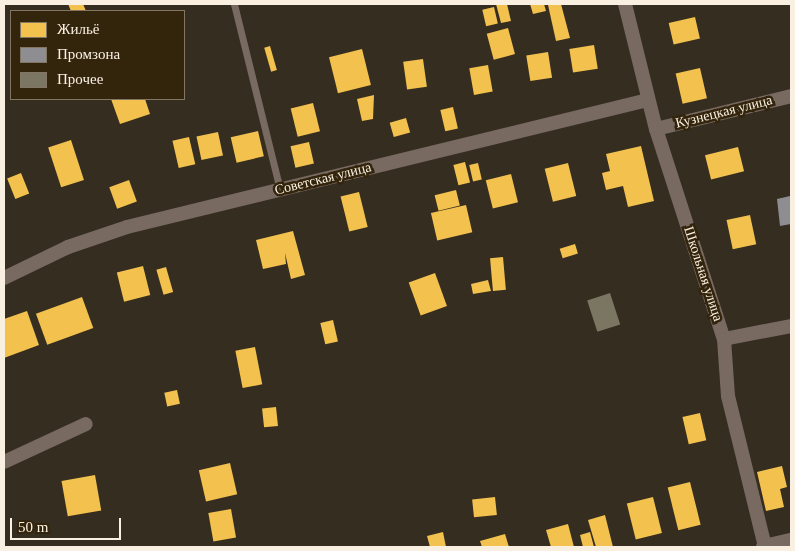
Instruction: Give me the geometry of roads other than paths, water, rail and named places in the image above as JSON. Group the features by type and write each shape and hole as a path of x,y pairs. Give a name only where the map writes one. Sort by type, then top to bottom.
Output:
{"street":[{"name":"Школьная улица","path":"625,4 656,129 724,339 728,396 765,547"},
{"name":"Кузнецкая улица","path":"656,129 791,96"},
{"name":"Советская улица","path":"4,278 68,247 127,227 648,100"},
{"path":"724,339 791,326"},
{"path":"4,462 86,424"},
{"path":"765,547 791,541"}],"lane":[{"path":"234,4 280,190"}]}
